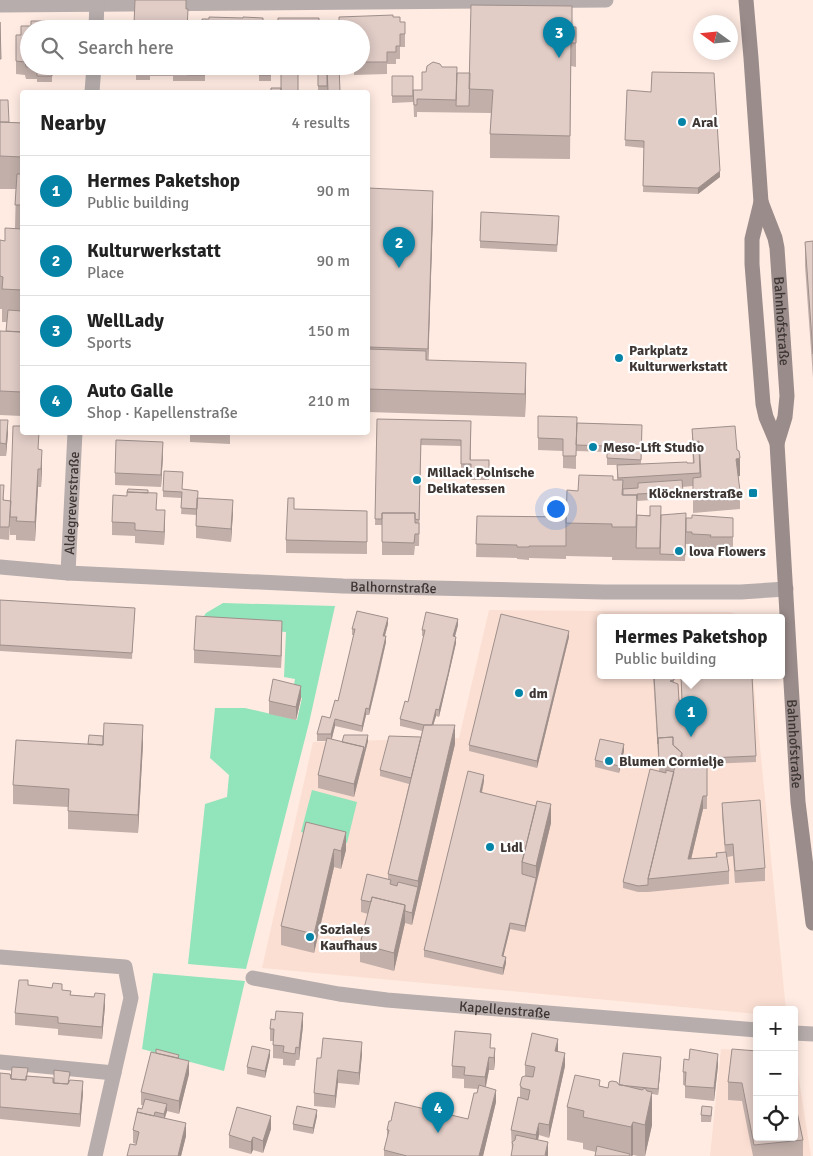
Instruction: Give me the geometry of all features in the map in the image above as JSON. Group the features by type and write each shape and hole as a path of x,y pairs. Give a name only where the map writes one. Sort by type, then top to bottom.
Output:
{"main road":[{"name":"Bahnhofstraße","path":"746,0 760,202 752,239 752,274 763,404 777,443 798,802 813,923"},
{"name":"Bahnhofstraße","path":"760,202 775,238 779,265 788,396 785,417 777,443"}],"street":[{"path":"0,4 606,0"},
{"path":"96,20 97,2"},
{"path":"92,90 93,75"},
{"name":"Aldegreverstraße","path":"68,572 75,435"},
{"name":"Balhornstraße","path":"0,567 343,586 604,592 741,592 786,590"},
{"path":"0,957 124,967 131,998 95,1156"},
{"name":"Kapellenstraße","path":"253,978 339,994 387,1000 753,1030"},
{"path":"798,1033 813,1034"},
{"path":"0,1062 114,1073"}],"shaded area":[{"path":"489,610 730,612 735,614 597,614 597,679 753,679 786,1006 753,1006 753,1014 262,968 313,742 459,738"},
{"path":"721,1049 753,1051 753,1141 798,1141 798,1073 811,1156 710,1156"}],"green space":[{"path":"223,603 335,606 309,723 246,969 188,964 205,804 227,797 229,775 210,758 215,708 245,708 297,720 302,698 292,695 295,679 284,677 286,632 198,625 206,613"},
{"path":"312,790 357,802 347,843 301,832"},
{"path":"153,973 245,981 224,1071 142,1049"}],"building":[{"path":"135,0 186,0 187,20 134,20"},
{"path":"471,5 572,6 572,27 576,27 576,43 571,43 570,136 490,134 493,90 469,89"},
{"path":"393,15 393,17 400,17 400,22 405,22 405,34 400,34 400,46 396,46 396,52 387,52 387,62 370,62 370,20 339,20 339,17"},
{"path":"209,17 243,17 263,18 263,20 202,20 209,19"},
{"path":"278,18 319,18 319,20 278,20"},
{"path":"0,22 1,59 0,59"},
{"path":"16,35 20,35 20,61 16,61"},
{"path":"433,62 440,64 442,67 457,67 456,100 417,99 417,105 414,105 413,90 422,90 422,72 426,72 427,66"},
{"path":"652,72 714,73 720,171 698,188 643,186 644,141 625,140 627,90 651,92"},
{"path":"457,73 470,73 469,106 456,106"},
{"path":"281,75 298,75 298,90 281,90"},
{"path":"318,75 327,75 327,86 318,86"},
{"path":"327,75 339,75 340,90 328,90"},
{"path":"392,76 413,76 413,96 392,96"},
{"path":"271,88 281,88 281,90 271,90"},
{"path":"0,100 8,100 9,122 0,122"},
{"path":"0,122 20,123 20,157 0,156"},
{"path":"17,174 20,174 20,205 15,205"},
{"path":"370,188 433,191 428,349 370,347"},
{"path":"481,212 559,216 557,245 480,241"},
{"path":"5,228 20,229 20,290 2,289 0,240 5,241"},
{"path":"813,241 813,354 805,242"},
{"path":"8,310 20,311 20,332 6,331"},
{"path":"0,331 20,332 20,392 0,391"},
{"path":"370,349 426,351 426,360 526,363 525,394 370,389"},
{"path":"538,416 577,417 576,456 563,456 563,439 538,438"},
{"path":"377,419 471,421 470,460 489,460 489,474 471,474 471,464 461,464 461,440 421,439 419,520 415,519 415,513 382,513 382,519 375,519"},
{"path":"0,420 8,420 6,444 0,443"},
{"path":"577,423 642,425 641,460 607,458 607,446 576,445"},
{"path":"13,426 20,426 20,435 39,435 38,449 42,450 41,469 38,469 35,522 16,521 17,517 10,517"},
{"path":"735,426 737,450 739,451 740,458 736,459 740,491 693,494 693,478 701,477 699,441 693,442 692,429"},
{"path":"116,440 163,442 161,475 115,473"},
{"path":"693,447 699,447 700,473 618,478 617,465 694,463"},
{"path":"164,471 183,472 182,489 198,491 197,509 181,508 182,492 163,491"},
{"path":"579,475 613,476 613,480 623,480 622,495 637,495 636,527 612,527 612,524 566,523 567,490 578,491"},
{"path":"682,480 683,492 623,495 623,489 638,488 638,483"},
{"path":"0,485 4,485 3,500 11,501 9,527 0,527"},
{"path":"128,489 148,490 148,493 127,492"},
{"path":"127,492 157,493 156,510 165,510 164,532 135,530 135,523 112,522 113,495 127,496"},
{"path":"197,498 233,500 231,529 196,526"},
{"path":"288,498 294,498 294,509 367,511 367,542 286,540"},
{"path":"650,506 661,506 660,548 636,548 637,515 650,516"},
{"path":"382,513 415,513 415,523 419,523 419,534 415,534 414,543 382,542"},
{"path":"686,513 685,555 660,554 661,515"},
{"path":"692,515 733,518 733,537 710,537 711,535 686,532 686,518 692,518"},
{"path":"477,516 566,517 566,546 517,547 517,545 476,544"},
{"path":"0,600 135,608 132,653 0,645"},
{"path":"357,611 388,618 383,636 386,636 369,709 366,708 362,726 335,719 331,734 317,734 322,716 330,718 335,700 338,701 355,629 352,629"},
{"path":"426,612 458,619 453,636 456,637 448,674 439,710 436,709 432,725 400,719 405,701 408,702 425,630 422,630"},
{"name":"dm","path":"501,614 569,631 537,761 469,745"},
{"path":"196,616 282,621 281,656 194,650"},
{"path":"273,679 301,686 296,707 269,701"},
{"path":"654,679 674,679 670,681 678,684 679,701 682,700 681,679 752,679 756,756 682,759 682,753 673,745 673,737 658,738 658,744"},
{"path":"104,723 143,725 138,815 68,811 69,789 13,785 16,740 103,745"},
{"path":"424,725 455,725 418,881 388,874"},
{"path":"89,735 103,736 103,745 88,744"},
{"path":"344,735 368,735 364,753 364,747 342,742"},
{"path":"389,736 421,737 411,778 380,770"},
{"path":"673,737 673,745 682,753 677,765 659,762 658,738"},
{"path":"327,738 364,747 354,784 318,775"},
{"name":"Blumen Cornielje","path":"600,739 624,744 619,766 595,760"},
{"path":"707,764 707,796 703,796 688,859 717,857 716,853 726,852 729,871 648,879 675,766"},
{"path":"650,769 666,773 666,770 674,772 648,885 638,886 623,882"},
{"name":"Lidl","path":"468,771 484,775 480,792 536,806 522,862 522,874 536,878 525,926 510,923 502,956 506,957 503,968 424,950"},
{"path":"760,800 765,868 735,871 733,844 725,845 722,803"},
{"path":"537,801 551,804 536,866 522,862"},
{"path":"306,822 346,832 341,851 334,849 314,934 281,926"},
{"path":"367,874 391,880 390,884 397,886 398,882 418,887 412,913 405,911 405,905 372,897 371,902 361,900"},
{"path":"372,897 405,905 394,953 360,944"},
{"path":"19,980 28,980 28,985 52,988 53,983 62,984 62,990 71,991 70,995 94,997 95,993 105,994 102,1027 58,1023 58,1017 15,1013"},
{"path":"276,1011 303,1013 299,1048 296,1047 295,1054 283,1052 284,1046 273,1045 274,1029 270,1029 271,1019 275,1020"},
{"path":"455,1031 491,1034 490,1048 495,1048 494,1058 489,1057 485,1077 464,1075 465,1067 452,1066"},
{"path":"532,1033 558,1039 555,1051 565,1053 549,1125 539,1123 536,1135 511,1130 518,1097 528,1100 530,1090 522,1088 520,1085 522,1077 533,1077 535,1067 525,1065"},
{"path":"323,1038 362,1042 359,1073 338,1070 335,1096 314,1093 317,1058 321,1058"},
{"path":"252,1046 270,1050 265,1071 247,1067"},
{"path":"156,1049 179,1055 178,1058 156,1053"},
{"path":"690,1049 718,1054 714,1088 685,1086 686,1072 683,1072 684,1059 689,1060"},
{"path":"732,1049 753,1051 753,1140 742,1083 728,1082"},
{"path":"151,1052 189,1061 179,1101 141,1092"},
{"path":"623,1053 661,1057 658,1089 619,1085"},
{"path":"12,1067 28,1068 26,1080 11,1079"},
{"path":"54,1070 70,1072 68,1084 54,1083"},
{"path":"0,1073 10,1074 11,1079 26,1080 26,1076 53,1078 53,1083 68,1084 70,1080 83,1081 80,1114 0,1107"},
{"path":"575,1075 600,1080 599,1086 608,1088 609,1082 612,1081 642,1090 645,1088 647,1091 652,1092 645,1125 633,1122 631,1127 583,1117 584,1111 567,1107"},
{"path":"479,1085 496,1090 479,1156 407,1156 384,1150 389,1130 387,1130 389,1121 391,1121 395,1102 468,1119 474,1093 477,1093"},
{"path":"145,1099 167,1104 164,1114 155,1112 154,1116 137,1112 138,1108 142,1109"},
{"path":"297,1106 317,1110 313,1128 293,1124"},
{"path":"702,1106 712,1107 711,1116 701,1115"},
{"path":"237,1107 271,1116 263,1141 253,1137 251,1142 229,1135"},
{"path":"137,1112 186,1123 178,1156 127,1156 130,1144 136,1145 139,1132 133,1130"},
{"path":"798,1117 803,1140 798,1141"},
{"path":"516,1135 548,1142 545,1155 548,1156 511,1156 512,1142 515,1140"},
{"path":"753,1141 793,1141 754,1145"},
{"path":"597,1146 630,1154 629,1156 595,1156"}],"place":[{"name":"WellLady","path":"559,58"},
{"name":"Aral","path":"682,122"},
{"name":"Kulturwerkstatt","path":"399,268"},
{"name":"Parkplatz Kulturwerkstatt","path":"619,358"},
{"name":"Meso-Lift Studio","path":"593,447"},
{"name":"Millack Polnische Delikatessen","path":"417,480"},
{"name":"Klöcknerstraße","path":"753,493"},
{"name":"lova Flowers","path":"679,551"},
{"name":"dm","path":"519,693"},
{"name":"Hermes Paketshop","path":"691,737"},
{"name":"Blumen Cornielje","path":"609,761"},
{"name":"Lidl","path":"490,847"},
{"name":"Soziales Kaufhaus","path":"310,937"},
{"name":"Auto Galle","path":"438,1133"}]}
